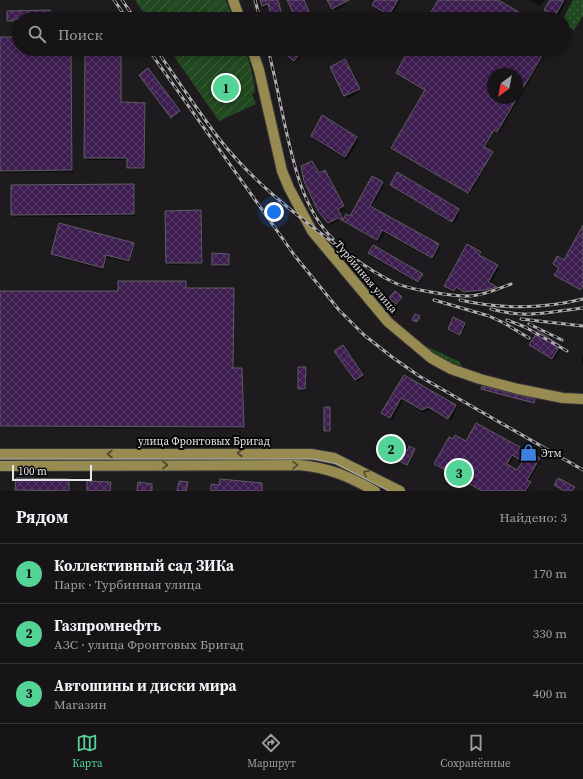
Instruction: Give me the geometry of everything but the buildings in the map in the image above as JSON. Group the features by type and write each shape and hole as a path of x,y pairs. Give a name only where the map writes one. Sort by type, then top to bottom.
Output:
{"main road":[{"path":"233,0 237,12"},
{"name":"Турбинная улица","path":"254,56 259,70 282,171 289,188 312,231 388,322 431,358 451,369 480,379 518,389 563,398 583,399"},
{"name":"улица Фронтовых Бригад","path":"0,454 311,454 334,458 400,491"},
{"path":"0,466 300,465 334,471 375,491"}],"green space":[{"path":"135,0 226,0 230,12 143,12"},
{"path":"573,0 583,0 583,16 574,30 571,28 571,12 567,12"},
{"path":"174,56 247,56 253,76 255,93 252,94 256,104 219,121"},
{"path":"426,346 460,362 462,367 437,356"}],"tram line":[{"path":"0,459 313,459 337,464 389,491"}],"railway":[{"path":"114,0 122,12"},
{"path":"122,0 130,12"},
{"path":"255,0 258,12"},
{"path":"153,56 295,256 339,310 364,335 419,376 583,470"},
{"path":"161,56 217,136 243,167 287,207 378,274 399,285 442,294 463,296 491,292 511,284"},
{"path":"270,56 291,152 300,183 306,199 322,227 333,239"},
{"path":"460,300 490,305 522,307 553,305 583,299"},
{"path":"434,300 489,316 529,338"},
{"path":"491,309 516,314 537,314 583,308"},
{"path":"521,319 583,326"},
{"path":"507,320 525,327 567,351"},
{"path":"529,324 562,340"}],"place":[{"name":"Коллективный сад ЗИКа","path":"226,88"},
{"name":"Газпромнефть","path":"391,449"},
{"name":"Этм","path":"528,453"},
{"name":"Автошины и диски мира","path":"459,473"}]}
